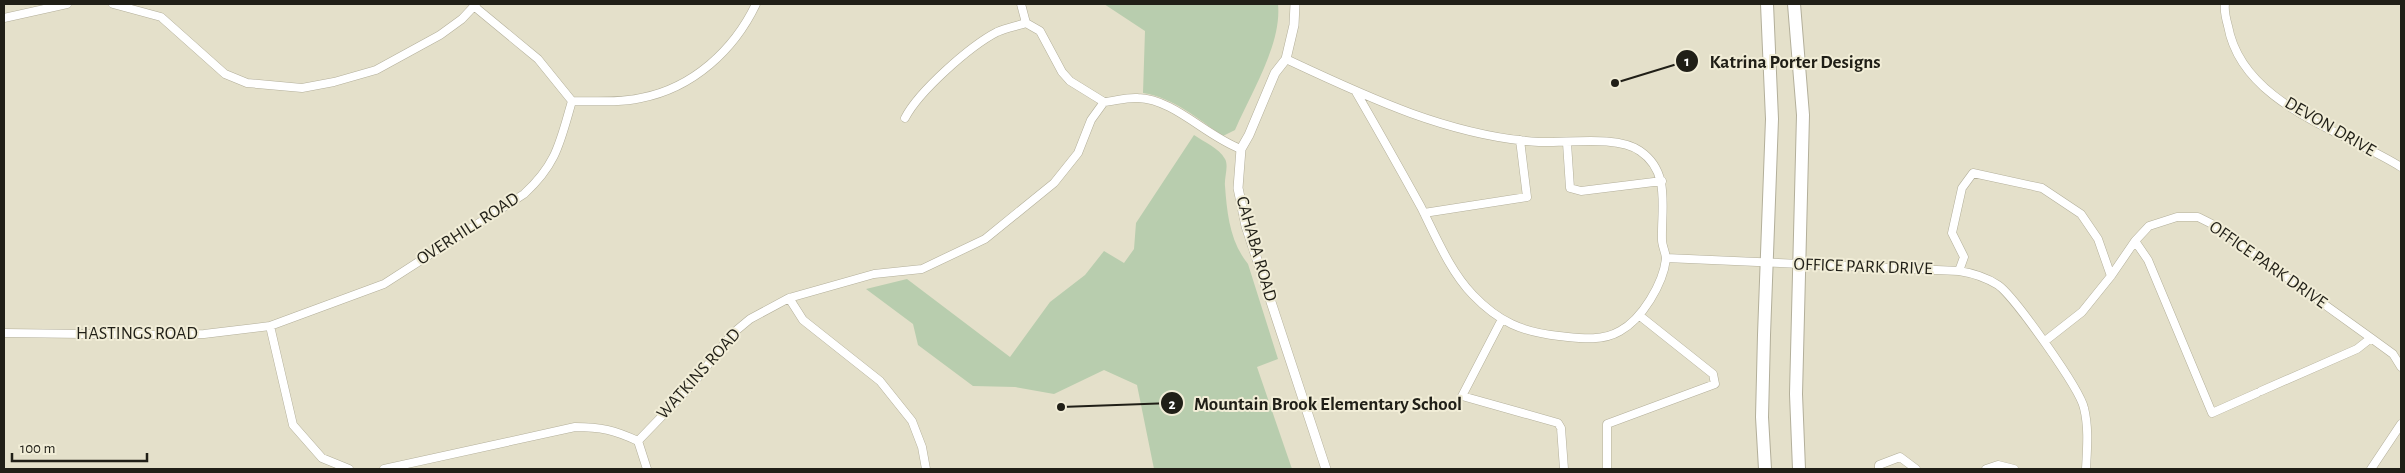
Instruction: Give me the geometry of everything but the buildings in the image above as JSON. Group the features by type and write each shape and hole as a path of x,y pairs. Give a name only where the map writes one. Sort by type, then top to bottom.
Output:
{"highway":[{"path":"1764,469 1766,263 1772,119 1767,4"},
{"path":"1794,4 1803,114 1801,265 1796,394 1799,469"},
{"path":"1759,469 1764,448"},
{"path":"1764,448 1770,469"}],"street":[{"path":"4,18 67,4"},
{"path":"113,4 161,17 225,74 247,83 302,88 334,82 376,70 440,36 475,5 538,59 572,101 612,102 642,98 675,87 707,68 728,49 746,25 756,4"},
{"path":"1021,4 1026,23 1040,31 1066,77 1104,102 1139,98 1167,106 1228,145 1241,150"},
{"name":"CAHABA ROAD","path":"1295,4 1294,25 1286,59 1275,72 1241,150 1238,188 1246,226 1326,469"},
{"name":"DEVON DRIVE","path":"2225,4 2231,44 2244,67 2268,91 2312,121 2401,167"},
{"path":"905,118 913,103 965,54 997,32 1026,23"},
{"path":"1286,59 1356,92 1464,131 1520,140 1567,143 1615,141 1631,145 1643,152 1655,165 1662,181 1664,204 1662,242 1666,258 1650,301 1640,316 1620,332 1593,340 1538,334 1501,321 1472,294 1451,264 1356,92"},
{"name":"OVERHILL ROAD","path":"270,326 384,284 524,194 542,177 558,150 572,101"},
{"name":"WATKINS ROAD","path":"638,441 692,385 732,334 750,319 789,298 874,274 922,269 985,239 1054,183 1078,153 1091,120 1104,102"},
{"path":"1424,213 1527,197 1520,140"},
{"path":"1567,143 1570,188 1581,191 1662,181"},
{"path":"1959,271 1964,257 1952,233 1962,188 1973,173 2042,188 2081,214 2098,239 2111,276"},
{"name":"OFFICE PARK DRIVE","path":"2045,341 2082,312 2111,276 2134,241 2150,226 2177,217 2198,217 2214,225 2393,354 2401,367"},
{"path":"2134,241 2148,260 2212,413 2357,349 2371,338"},
{"name":"OFFICE PARK DRIVE","path":"1666,258 1959,271 1972,273 2000,286 2045,341 2084,406 2088,428 2086,469"},
{"path":"789,298 803,320 880,381 912,422 922,448 926,469"},
{"path":"1607,469 1607,424 1715,384 1713,374 1640,316"},
{"path":"1501,321 1462,396 1558,423 1561,428 1564,469"},
{"path":"270,326 293,425 322,458 349,469"},
{"name":"HASTINGS ROAD","path":"4,333 204,334 270,326"},
{"path":"2371,469 2401,424"},
{"path":"384,469 575,427 611,429 638,441 648,469"},
{"path":"1879,469 1879,465 1900,457 1916,469"},
{"path":"1986,469 1998,465 2014,469"}],"green space":[{"path":"1104,4 1278,4 1278,19 1270,52 1235,130 1223,136 1175,104 1143,93 1145,31"},
{"path":"1194,135 1219,152 1226,162 1225,186 1230,227 1237,246 1248,264 1278,359 1257,367 1292,469 1154,469 1137,385 1104,370 1054,394 1015,387 973,386 918,345 913,324 866,289 907,279 1010,357 1050,302 1085,275 1104,251 1124,263 1134,249 1136,223"}],"place":[{"name":"Katrina Porter Designs","path":"1615,83"},
{"name":"Mountain Brook Elementary School","path":"1061,407"}]}
